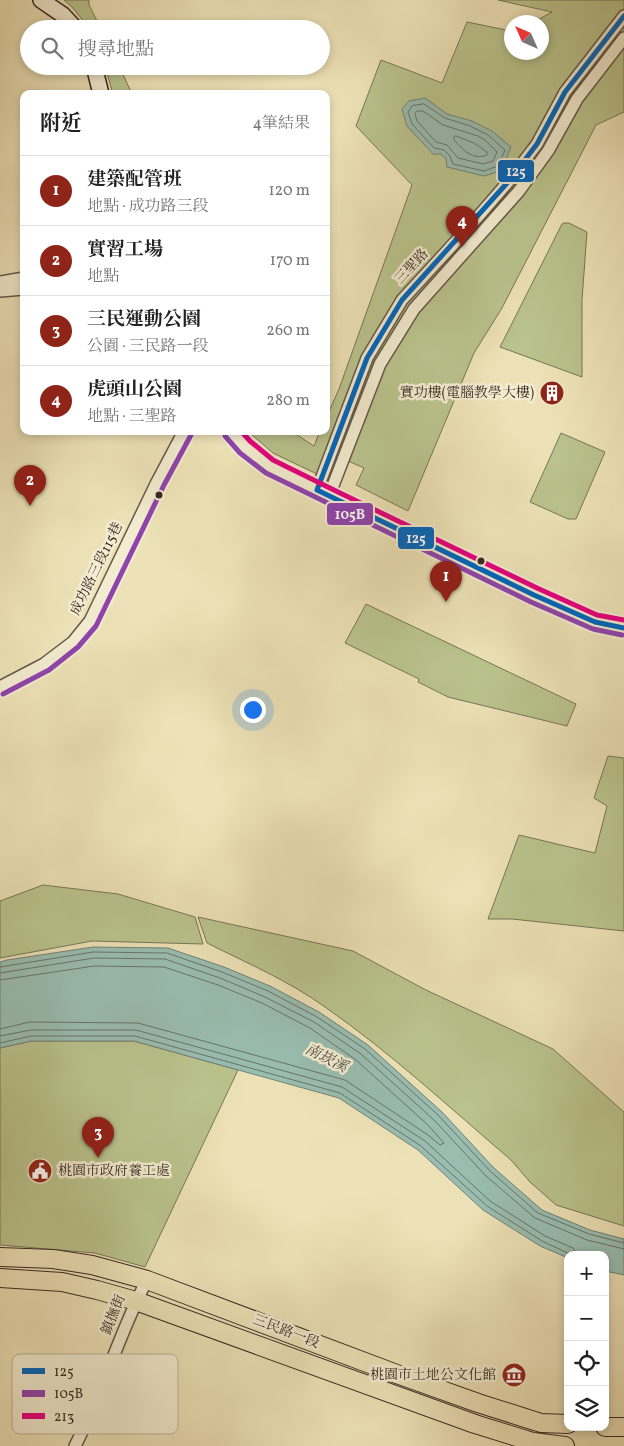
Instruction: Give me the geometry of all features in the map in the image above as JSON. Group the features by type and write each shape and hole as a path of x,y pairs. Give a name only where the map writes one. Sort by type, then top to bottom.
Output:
{"main road":[{"name":"三民路一段","path":"0,1257 53,1259 92,1265 146,1280 478,1403 541,1422 564,1424"},
{"name":"三民路一段","path":"0,1278 62,1282 136,1301 532,1444 565,1446"},
{"path":"609,1427 624,1427"}],"street":[{"path":"41,0 68,20"},
{"name":"三聖路","path":"323,493 367,358 402,300 508,182 537,144 565,92 624,16"},
{"name":"三聖路","path":"323,493 380,364 414,309 519,191 548,151 577,99 624,38"},
{"path":"96,75 100,90"},
{"path":"0,282 20,279"},
{"path":"0,291 20,288"},
{"name":"成功路三段115巷","path":"0,687 44,664 73,642 90,621 182,435"},
{"path":"234,435 245,447 269,466 323,493 534,595 595,622 624,628"},
{"name":"鎮撫街","path":"115,1354 146,1280"},
{"path":"532,1444 541,1422"},
{"name":"鎮撫街","path":"75,1446 81,1434"}],"green space":[{"path":"64,0 89,0 89,5 96,20 83,20"},
{"path":"498,0 624,0 624,112 596,125 502,308 474,353 408,511 356,485 364,468 330,453 317,474 273,453 252,435 297,435 314,446 318,435 330,435 330,409 339,389 412,185 356,126 381,60 442,83 467,22 504,30 504,60 549,60 549,15 547,15 552,12"},
{"path":"108,75 123,75 130,90 112,90"},
{"path":"564,223 569,223 587,232 582,300 582,377 500,347"},
{"path":"561,433 605,452 576,519 568,519 530,502"},
{"path":"366,604 576,704 567,726 448,697 418,682 419,679 345,643"},
{"path":"608,756 624,758 624,931 512,919 488,919 519,835 595,853 607,806 594,798"},
{"path":"43,885 118,894 195,917 203,944 92,941 0,958 0,901"},
{"path":"198,917 353,951 426,990 553,1049 624,1112 624,1226 556,1205 530,1182 511,1160 373,1043 325,1007 297,989 207,943"},
{"path":"31,1041 134,1041 238,1070 145,1267 95,1253 0,1245 0,1048"}],"water":[{"path":"425,98 447,114 472,121 492,131 511,147 501,171 484,176 447,167 446,159 441,154 433,154 407,126 402,109 409,101"},
{"name":"南崁溪","path":"93,947 168,948 224,967 270,986 319,1012 368,1045 442,1112 494,1168 542,1210 590,1230 624,1239 624,1275 609,1272 609,1251 564,1251 564,1256 540,1246 483,1210 418,1150 339,1098 134,1041 31,1041 0,1048 0,962"}],"transit line":[{"name":"125","path":"624,16 565,92 537,144 508,182 402,300 367,358 317,490 534,595 595,622 624,628"},
{"name":"105B","path":"3,694 49,670 78,647 96,626 164,485 191,435"},
{"name":"213","path":"245,435 273,460 338,492 597,615 624,620"},
{"name":"105B","path":"225,436 240,453 266,473 531,602 593,629 622,635"}],"place":[{"name":"虎頭山公園","path":"462,247"},
{"name":"實功樓(電腦教學大樓)","path":"552,393"},
{"name":"實習工場","path":"30,506"},
{"name":"建築配管班","path":"446,602"},
{"name":"三民運動公園","path":"98,1158"},
{"name":"桃園市政府養工處","path":"40,1171"},
{"name":"桃園市土地公文化館","path":"514,1375"}]}
